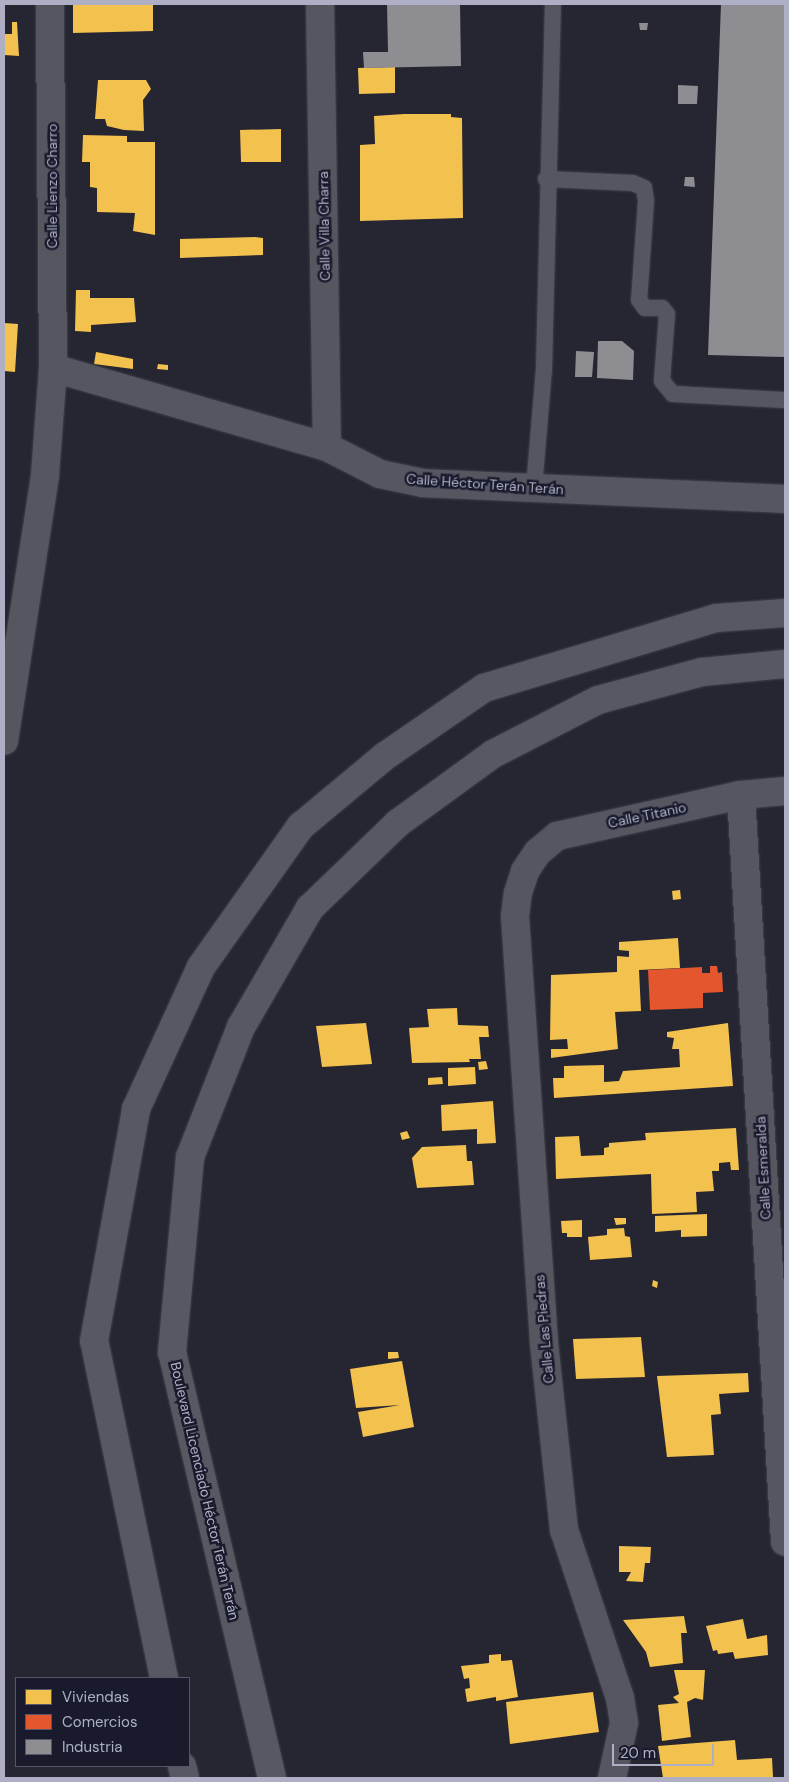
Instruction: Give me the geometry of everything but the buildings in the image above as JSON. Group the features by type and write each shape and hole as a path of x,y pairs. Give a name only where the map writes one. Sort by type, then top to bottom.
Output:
{"main road":[{"path":"164,1677 94,1341 136,1109 201,967 300,826 385,756 484,688 716,618 785,613"},
{"name":"Boulevard Licenciado Héctor Terán Terán","path":"272,1778 172,1352 190,1158 241,1027 310,908 398,822 493,754 598,700 702,672 785,664"}],"street":[{"name":"Calle Lienzo Charro","path":"4,741 45,475 53,368 50,4"},
{"name":"Calle Villa Charra","path":"320,4 327,447"},
{"name":"Calle Héctor Terán Terán","path":"53,368 327,447 380,474 414,481 785,499"},
{"name":"Calle Titanio","path":"525,871 538,852 557,836 741,795 785,791"},
{"name":"Calle Esmeralda","path":"741,795 785,1542"},
{"name":"Calle Las Piedras","path":"525,871 515,916 544,1342 564,1530 577,1577 620,1698 624,1724 612,1778"}],"lane":[{"path":"534,488 544,369 546,180 552,4"},
{"path":"546,180 633,183 644,188 646,201 639,300 645,308 662,308 667,314 662,382 673,394 785,400"}]}
